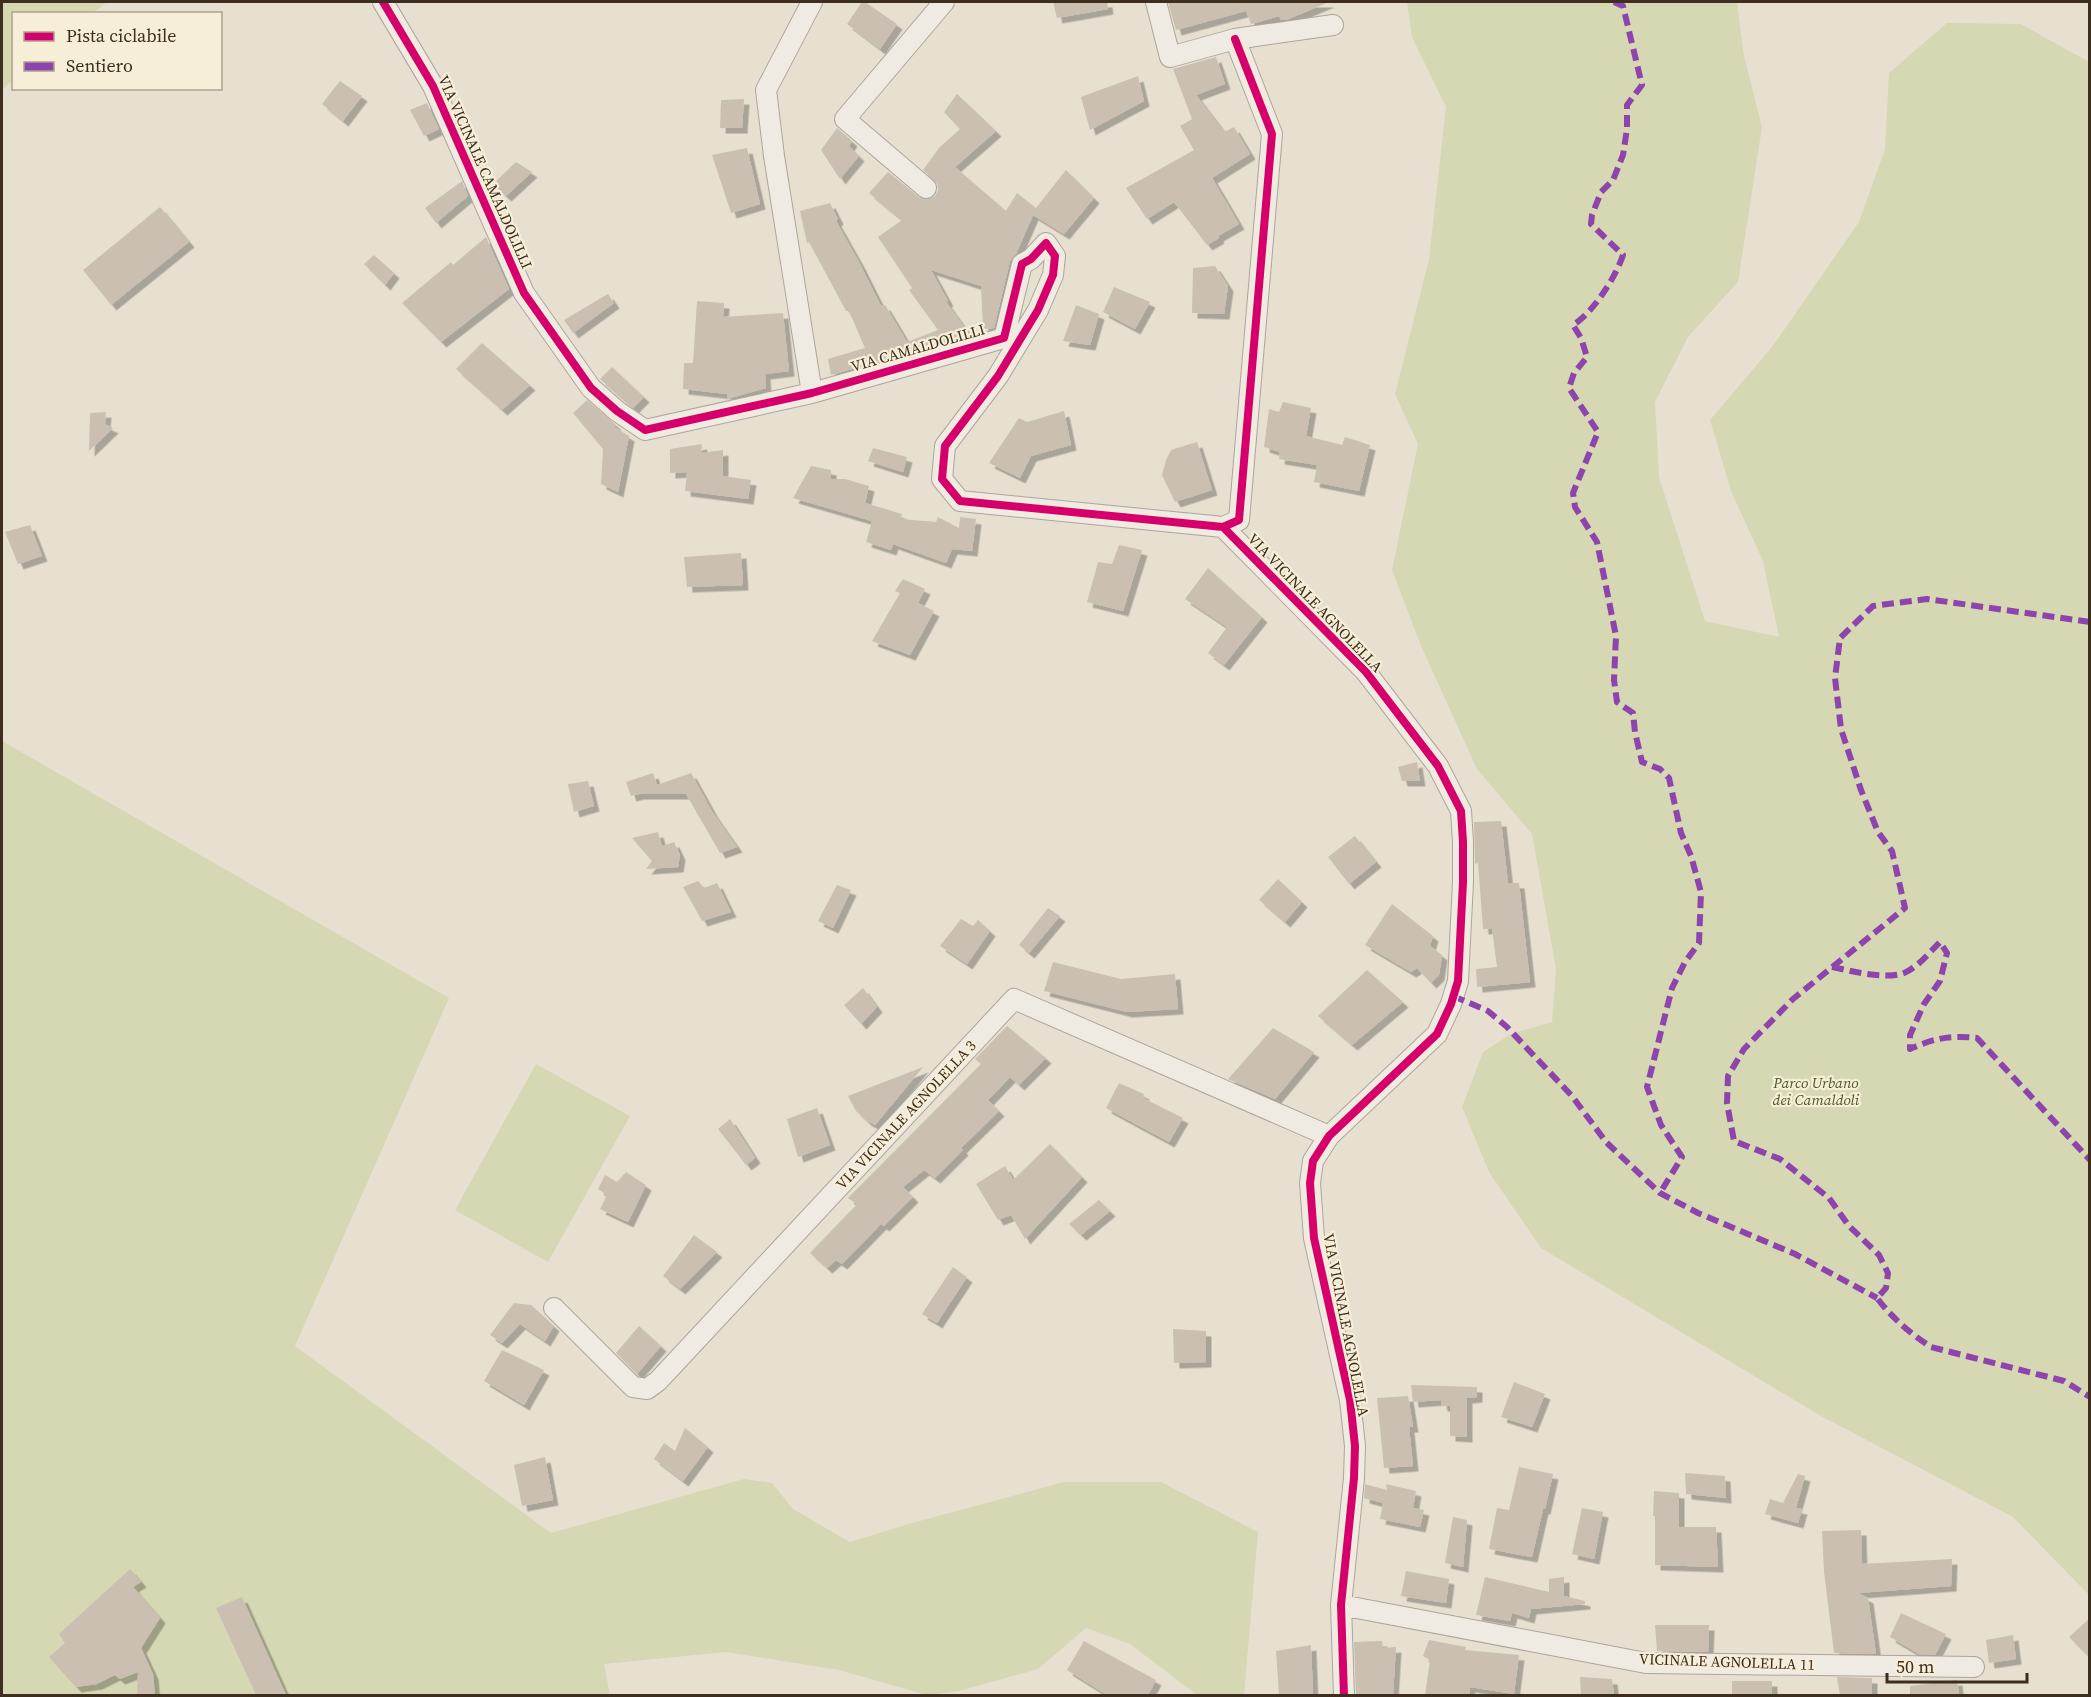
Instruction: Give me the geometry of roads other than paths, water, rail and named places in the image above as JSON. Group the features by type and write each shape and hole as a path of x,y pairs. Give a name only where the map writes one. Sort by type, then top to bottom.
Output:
{"street":[{"name":"VIA VICINALE CAMALDOLILLI","path":"383,2 433,86 524,293"},
{"path":"812,2 765,90 812,393"},
{"path":"926,188 845,119 944,2"},
{"path":"1156,2 1170,57 1235,39 1333,25"},
{"path":"1223,527 1239,520 1272,134 1235,39"},
{"name":"VIA CAMALDOLILLI","path":"524,293 591,388 617,411 645,430 812,393 1004,338 1022,264 1031,259 1046,243 1055,256 1053,275 1041,301 998,376 945,446 942,479 960,501 1223,527"},
{"name":"VIA VICINALE AGNOLELLA","path":"1223,527 1366,672 1438,766 1461,811 1463,882 1458,981 1451,1004 1437,1034 1329,1136 1313,1161 1310,1183 1314,1238 1350,1400 1355,1446 1354,1478 1341,1605 1344,1695"},
{"name":"VIA VICINALE AGNOLELLA 3","path":"554,1308 633,1387 646,1389 658,1381 1014,999 1329,1136"},
{"name":"VICINALE AGNOLELLA 11","path":"1341,1605 1646,1663 1974,1667"}],"park label":[{"name":"Parco Urbano dei Camaldoli","path":"1816,1092"}]}
